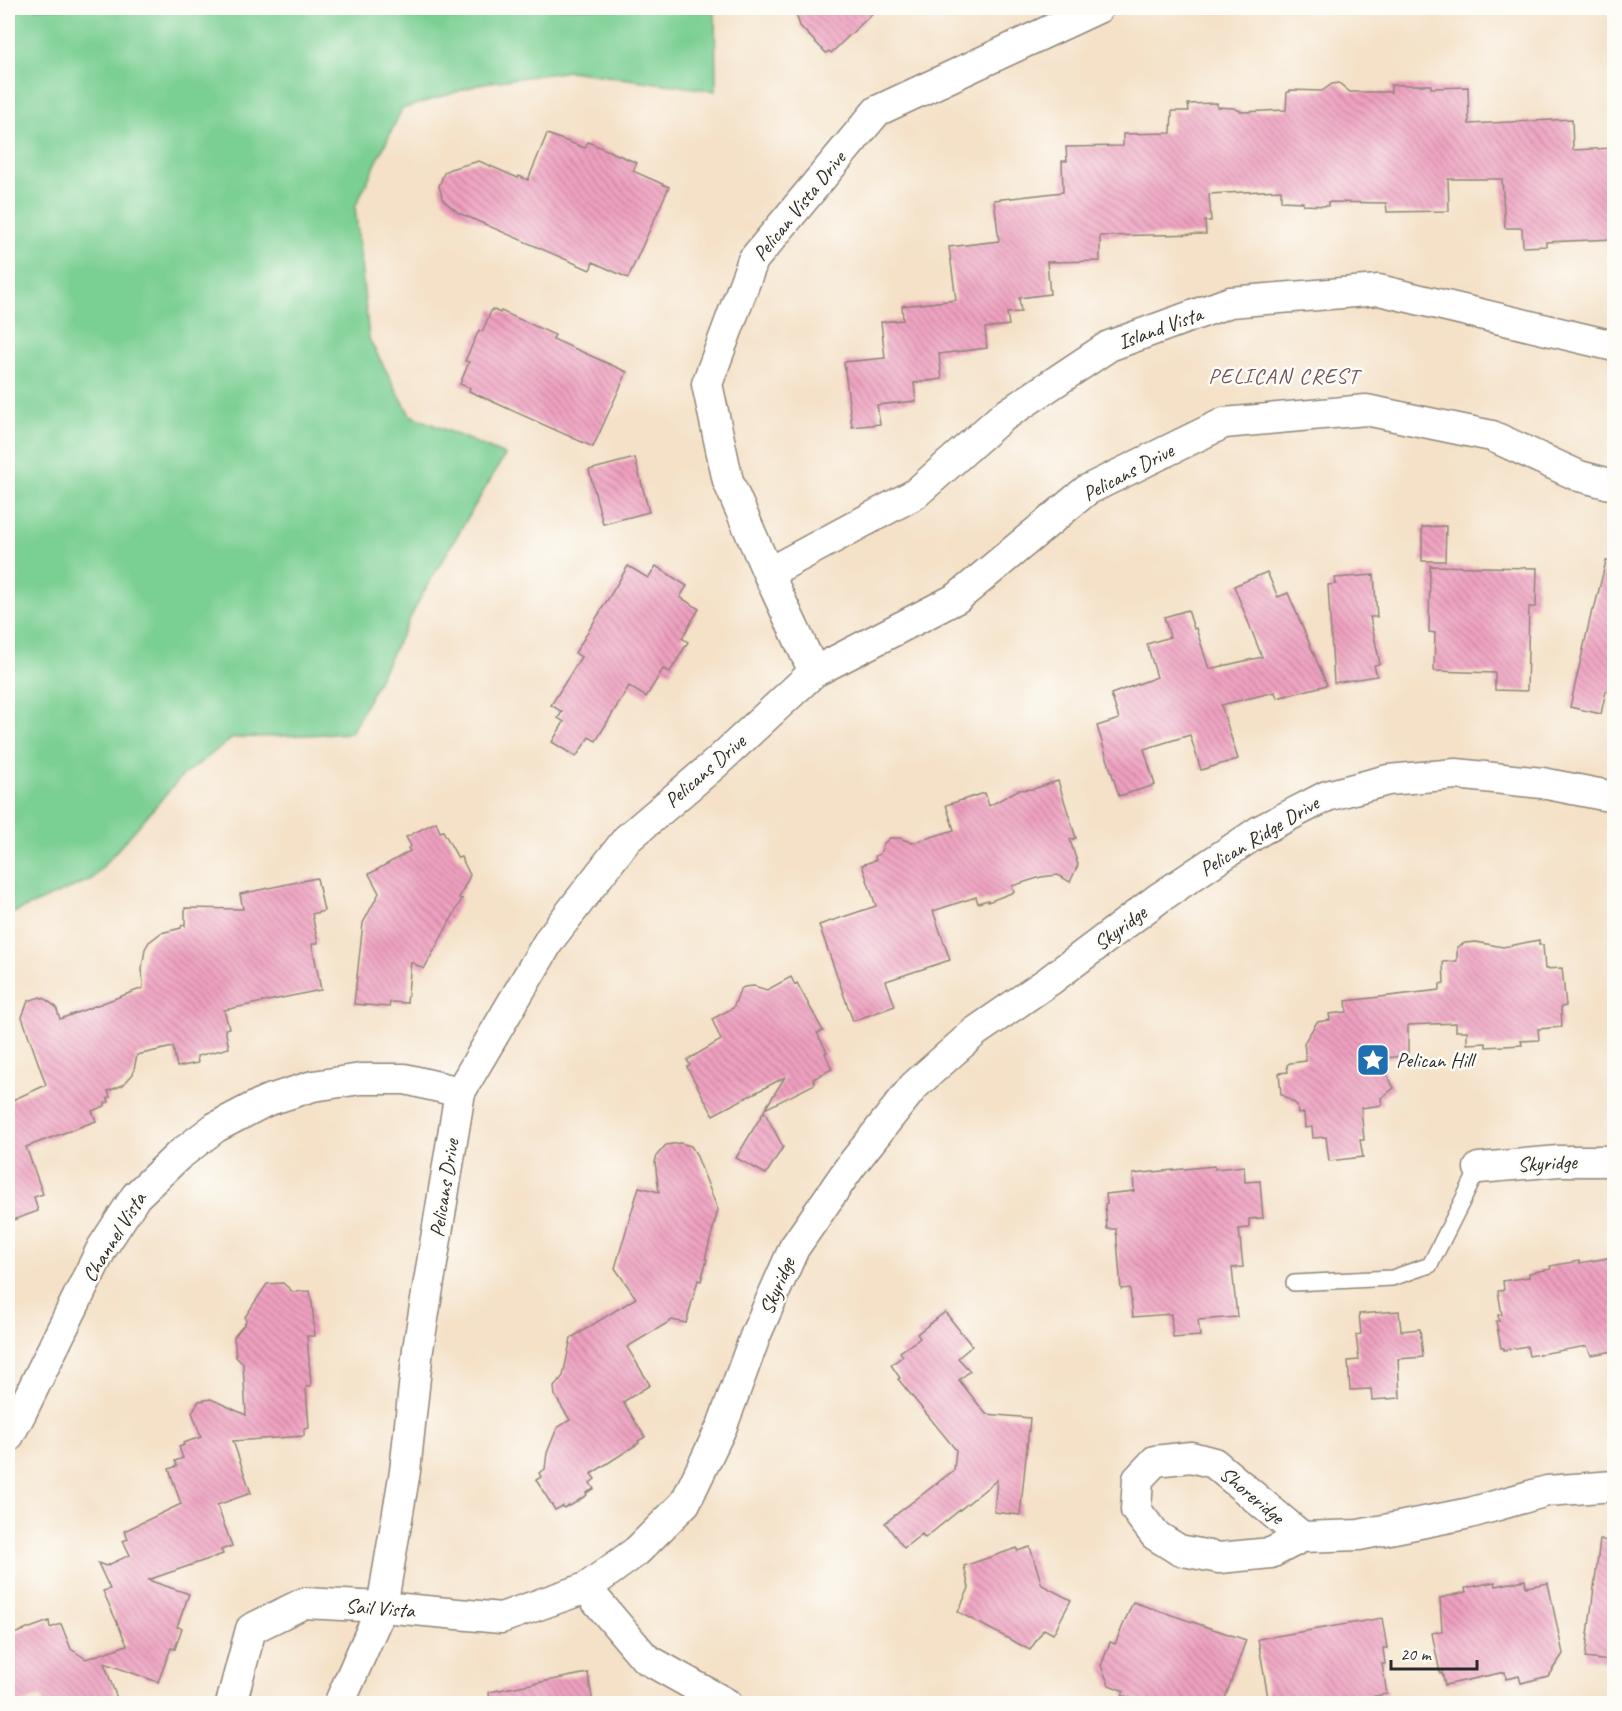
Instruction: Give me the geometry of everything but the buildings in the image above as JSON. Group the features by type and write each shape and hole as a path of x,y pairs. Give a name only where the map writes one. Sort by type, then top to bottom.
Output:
{"street":[{"name":"Pelican Vista Drive","path":"814,672 728,481 708,384 753,260 878,111 1098,8"},
{"name":"Island Vista","path":"768,573 915,494 1000,418 1109,346 1230,302 1379,290 1614,346"},
{"name":"Pelicans Drive","path":"339,1704 382,1607 405,1471 418,1349 460,1092 550,939 627,839 716,763 814,672 957,598 1087,490 1224,423 1365,410 1492,436 1579,476 1614,486"},
{"name":"Pelican Ridge Drive","path":"1159,898 1261,830 1328,796 1388,780 1456,774 1542,783 1614,797"},
{"name":"Skyridge","path":"586,1588 637,1551 685,1503 722,1426 756,1334 794,1248 850,1167 914,1086 975,1032 1049,981 1159,898"},
{"name":"Channel Vista","path":"8,1437 102,1248 136,1196 187,1149 216,1127 266,1101 313,1086 362,1079 405,1079 460,1092"},
{"name":"Skyridge","path":"1479,1168 1558,1161 1614,1161"},
{"name":"Shoreridge","path":"1302,1537 1214,1463 1191,1457 1155,1461 1138,1479 1136,1510 1155,1535 1179,1550 1219,1558 1271,1553 1302,1537 1359,1535 1470,1513 1547,1491 1614,1486"},
{"name":"Sail Vista","path":"231,1704 251,1629 303,1603 382,1607 501,1618 586,1588"},
{"path":"586,1588 645,1658 727,1704"}],"lane":[{"path":"1294,1283 1392,1278 1430,1265 1479,1168"}],"green space":[{"path":"8,8 715,8 716,91 569,71 484,83 402,109 355,207 369,339 410,415 505,455 424,591 351,733 233,738 181,777 92,879 8,915"}],"place":[{"name":"Pelican Hill","path":"1373,1060"}],"district":[{"name":"PELICAN CREST","path":"1284,375"}]}
